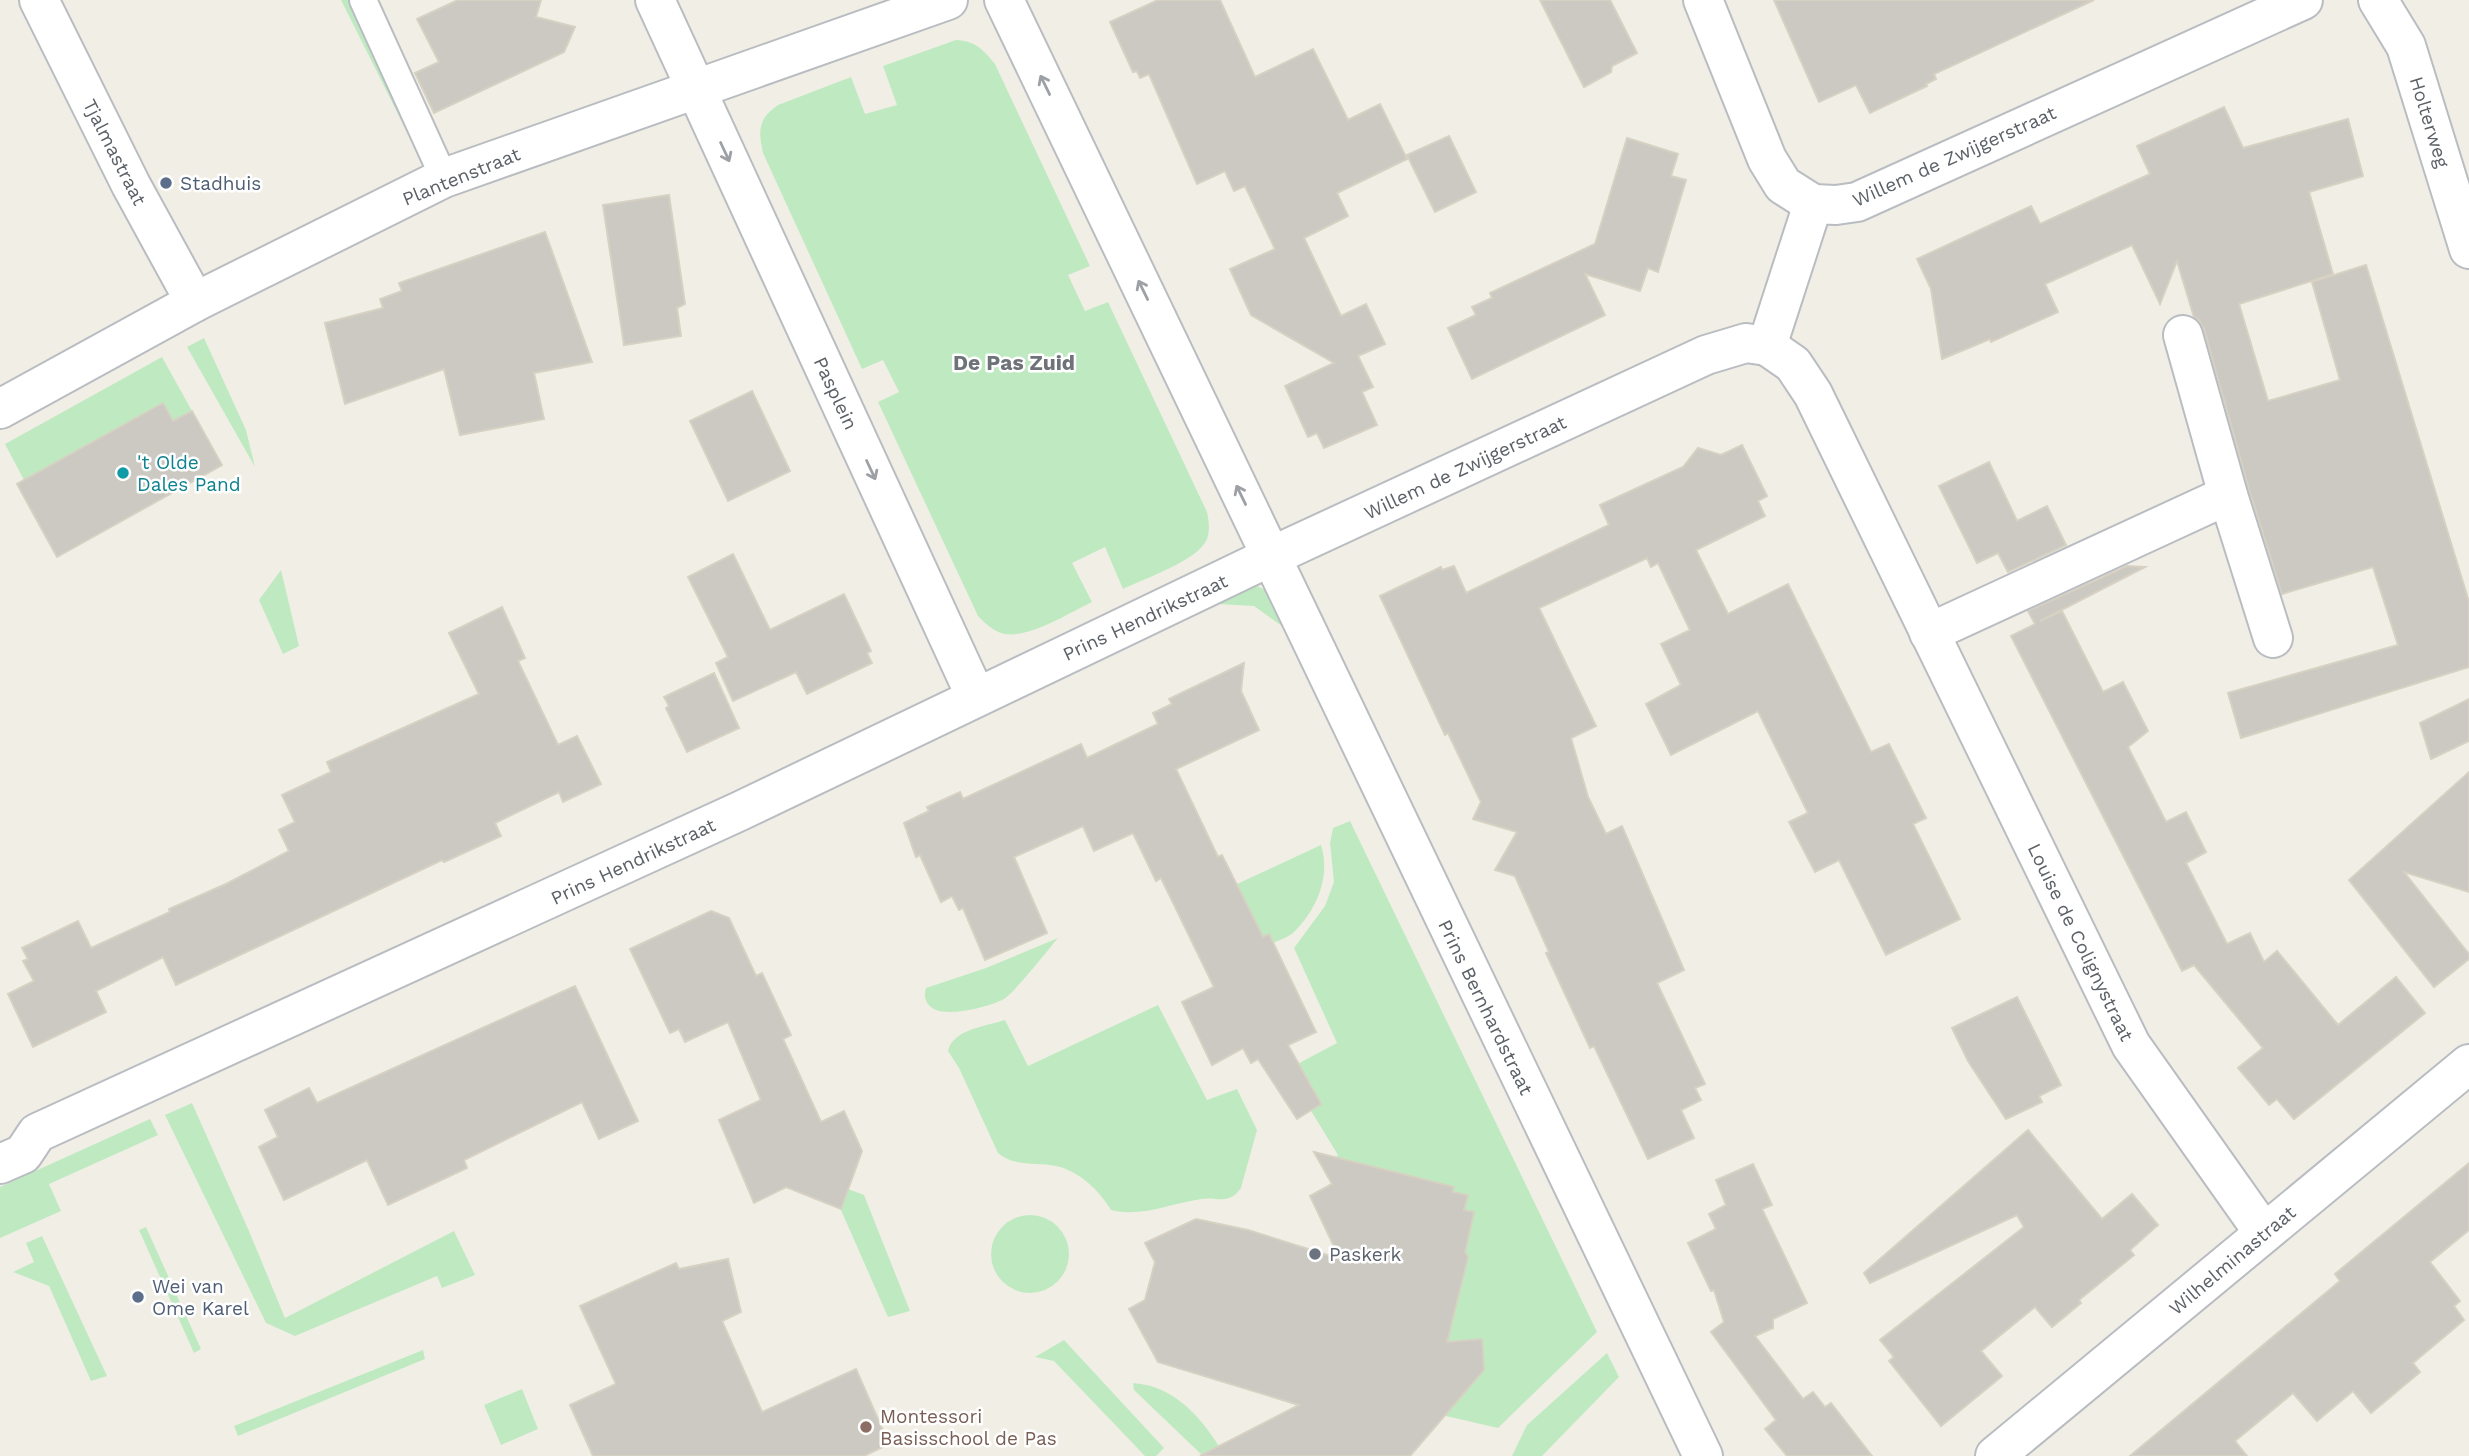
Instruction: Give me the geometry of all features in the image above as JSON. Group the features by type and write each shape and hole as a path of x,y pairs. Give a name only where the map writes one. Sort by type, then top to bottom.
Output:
{"street":[{"name":"Tjalmastraat","path":"39,0 131,185 195,302"},
{"name":"Pasplein","path":"655,0 976,697"},
{"name":"Plantenstraat","path":"0,409 195,302 444,178 948,0"},
{"path":"1004,0 1270,557"},
{"path":"1703,0 1767,159 1783,185 1813,204 1767,346"},
{"name":"Willem de Zwijgerstraat","path":"1813,204 1857,202 2303,0"},
{"name":"Holterweg","path":"2378,0 2406,46 2469,249"},
{"path":"2183,335 2228,495 2273,638"},
{"name":"Willem de Zwijgerstraat","path":"1270,557 1706,355 1746,343 1767,346"},
{"name":"Louise de Colignystraat","path":"1767,346 1793,364 1813,394 2131,1045 2264,1233"},
{"path":"1929,633 2228,495"},
{"name":"Prins Hendrikstraat","path":"0,1164 23,1154 37,1133 740,811 1270,557"},
{"name":"Prins Bernhardstraat","path":"1270,557 1703,1456"},
{"name":"Wilhelminastraat","path":"1994,1456 2469,1064"}],"lane":[{"path":"363,0 444,178"}],"green space":[{"path":"341,0 354,0 423,151 418,154"},
{"path":"956,40 978,47 995,64 1090,266 1068,275 1085,311 1108,302 1207,512 1209,522 1207,539 1193,555 1123,589 1105,547 1072,563 1092,602 1049,624 1015,634 997,631 978,616 878,402 899,392 883,360 862,369 763,153 760,138 763,120 778,105 851,77 865,114 897,105 883,66"},
{"path":"204,338 246,430 255,467 187,347"},
{"path":"162,357 192,411 173,421 163,403 24,480 5,444"},
{"path":"281,570 299,646 283,654 259,600"},
{"path":"1257,586 1271,593 1286,629 1254,606 1218,604 1241,589"},
{"path":"1350,821 1597,1332 1498,1428 1424,1411 1334,1160 1338,1155 1286,1070 1337,1043 1294,948 1325,906 1334,882 1330,843 1333,828"},
{"path":"1321,845 1324,857 1323,880 1315,903 1293,933 1273,943 1263,937 1237,884"},
{"path":"1058,938 1004,999 980,1008 951,1012 936,1010 926,1001 926,988 986,968"},
{"path":"1158,1005 1207,1100 1237,1089 1257,1130 1241,1188 1236,1194 1226,1199 1202,1199 1145,1211 1111,1210 1101,1195 1073,1172 1056,1166 1018,1162 998,1153 959,1068 948,1051 956,1038 963,1033 1005,1020 1028,1066"},
{"path":"192,1103 285,1318 454,1231 475,1275 442,1288 437,1276 295,1336 266,1323 165,1115"},
{"path":"150,1119 158,1135 49,1184 61,1211 0,1238 0,1187"},
{"path":"848,1189 864,1195 910,1311 888,1317 841,1210"},
{"path":"1030,1215 1045,1218 1058,1226 1066,1239 1069,1254 1066,1269 1058,1282 1045,1290 1030,1293 1015,1290 1002,1282 994,1269 991,1254 994,1239 1002,1226 1015,1218"},
{"path":"146,1227 201,1349 194,1353 139,1230"},
{"path":"42,1236 107,1376 91,1381 49,1286 13,1272 34,1262 26,1243"},
{"path":"1064,1340 1164,1448 1156,1456 1145,1456 1054,1361 1035,1357"},
{"path":"423,1350 425,1359 238,1436 234,1426"},
{"path":"1607,1353 1619,1377 1542,1456 1512,1456 1527,1425"},
{"path":"1133,1383 1149,1386 1176,1398 1198,1418 1225,1456 1203,1456 1134,1390"},
{"path":"522,1389 538,1429 501,1445 484,1405"}],"building":[{"path":"458,0 541,0 536,17 575,27 564,52 434,113 415,73 439,62 417,19"},
{"path":"1158,0 1220,0 1255,77 1313,49 1348,120 1380,104 1407,159 1337,193 1348,216 1304,238 1341,316 1366,304 1385,344 1358,356 1373,387 1362,392 1377,425 1324,448 1317,433 1308,437 1285,386 1334,363 1251,315 1230,269 1275,249 1245,186 1234,191 1225,171 1197,184 1149,74 1140,78 1137,71 1133,72 1110,22"},
{"path":"1540,0 1610,0 1637,53 1612,66 1611,72 1584,87"},
{"path":"1774,0 2094,0 1934,74 1936,79 1926,84 1927,86 1870,113 1856,85 1819,102"},
{"path":"2224,107 2243,148 2348,119 2363,176 2309,192 2333,274 2239,304 2268,401 2340,380 2312,282 2366,265 2469,602 2469,667 2241,738 2228,693 2398,645 2373,567 2282,594 2204,329 2194,317 2177,261 2160,304 2132,245 2045,284 2058,312 1991,342 1990,339 1942,359 1931,289 1917,259 2031,206 2040,224 2150,174 2137,146"},
{"path":"1449,136 1476,192 1435,212 1407,155"},
{"path":"1627,138 1678,154 1671,176 1686,180 1658,272 1648,268 1640,291 1585,274 1605,315 1472,379 1448,328 1476,315 1472,307 1492,298 1490,293 1595,244"},
{"path":"669,195 685,304 677,308 681,336 624,345 603,205"},
{"path":"545,232 592,362 534,373 544,419 460,435 444,369 345,404 325,323 383,308 380,299 402,291 399,283"},
{"path":"752,391 790,471 728,501 690,421"},
{"name":"'t Olde Dales Pand","path":"163,403 173,421 192,411 222,465 57,557 17,484"},
{"path":"1742,445 1767,496 1758,501 1765,516 1696,550 1728,614 1788,584 1871,752 1889,744 1926,818 1913,824 1960,919 1886,955 1839,860 1815,872 1789,822 1808,813 1758,711 1671,755 1646,704 1681,685 1661,644 1690,630 1658,563 1651,567 1647,558 1539,608 1596,726 1571,738 1588,797 1606,834 1622,826 1684,970 1657,983 1705,1084 1695,1088 1701,1100 1681,1110 1694,1138 1648,1159 1594,1046 1590,1048 1546,953 1549,952 1515,876 1495,870 1517,832 1473,819 1481,802 1448,733 1445,735 1380,596 1441,567 1442,570 1454,566 1466,593 1609,525 1600,505 1683,467 1698,448 1721,455"},
{"path":"1989,462 2017,521 2047,506 2066,545 2008,572 1998,553 1977,563 1939,486"},
{"path":"733,554 770,630 844,594 871,651 867,653 872,663 807,694 796,672 733,701 716,663 728,657 688,577"},
{"path":"2127,566 2145,567 2040,621 2062,611 2103,692 2123,682 2148,731 2128,747 2166,822 2186,812 2206,852 2186,863 2227,944 2250,933 2264,962 2277,951 2338,1025 2396,977 2425,1013 2294,1119 2277,1099 2269,1105 2238,1068 2263,1048 2194,965 2182,971 2011,636 2035,624 2028,611"},
{"path":"502,607 525,658 518,661 558,745 577,736 601,784 563,802 559,792 495,823 501,836 444,862 442,860 176,985 163,957 96,991 106,1012 33,1047 8,994 34,981 23,961 28,959 22,948 78,921 91,948 170,912 169,909 226,884 289,851 279,830 295,822 282,795 331,772 327,762 479,694 449,633"},
{"path":"1244,663 1241,691 1259,730 1176,769 1218,857 1222,855 1263,937 1269,934 1316,1032 1288,1045 1321,1104 1297,1119 1258,1059 1251,1063 1243,1048 1212,1065 1182,1002 1214,987 1161,878 1156,881 1133,833 1094,851 1083,826 1014,857 1047,933 985,960 963,908 959,910 952,896 941,902 920,855 916,857 904,823 929,811 927,807 960,792 963,799 1081,744 1087,758 1158,724 1153,713 1172,704 1169,699"},
{"path":"714,673 739,728 687,752 666,708 669,706 664,697"},
{"path":"2469,699 2469,741 2431,759 2420,723"},
{"path":"2469,772 2469,892 2404,872 2469,954 2469,959 2434,987 2349,880"},
{"path":"711,911 729,918 756,976 762,973 791,1035 783,1039 821,1122 844,1111 862,1151 841,1209 786,1187 754,1203 719,1120 761,1100 728,1022 685,1042 679,1029 670,1033 630,949"},
{"path":"575,986 638,1121 599,1139 582,1102 464,1160 467,1168 388,1205 367,1160 284,1200 259,1147 278,1137 265,1110 309,1088 317,1103"},
{"path":"2017,997 2061,1085 2039,1096 2042,1102 2006,1119 1968,1061 1952,1028"},
{"path":"2028,1130 2102,1219 2132,1194 2158,1225 2130,1250 2134,1255 2079,1300 2081,1303 2052,1327 2035,1307 1981,1351 2002,1376 1941,1426 1889,1361 1894,1357 1880,1340 2024,1227 2017,1215 1870,1283 1864,1273"},
{"name":"Paskerk","path":"1314,1152 1454,1187 1452,1192 1468,1195 1464,1210 1474,1212 1465,1252 1468,1257 1447,1342 1482,1339 1484,1370 1410,1456 1200,1456 1299,1405 1158,1362 1129,1309 1145,1300 1155,1262 1145,1243 1196,1219 1248,1230 1340,1259 1310,1196 1332,1184"},
{"path":"2469,1163 2469,1230 2430,1262 2460,1301 2454,1306 2464,1320 2413,1363 2420,1372 2371,1413 2353,1391 2317,1421 2293,1393 2235,1441 2247,1456 2130,1456 2340,1281 2335,1274"},
{"path":"1753,1164 1772,1205 1762,1209 1807,1303 1773,1319 1773,1328 1755,1336 1803,1399 1813,1392 1825,1407 1831,1403 1872,1456 1787,1456 1765,1429 1776,1420 1711,1332 1724,1322 1714,1290 1711,1291 1688,1243 1716,1229 1709,1214 1726,1205 1716,1180"},
{"path":"728,1259 741,1312 722,1321 762,1412 856,1369 889,1444 864,1456 593,1456 570,1405 616,1384 580,1306 676,1263 679,1269"}],"place":[{"name":"Stadhuis","path":"166,183"},
{"name":"'t Olde Dales Pand","path":"123,473"},
{"name":"Paskerk","path":"1315,1254"},
{"name":"Wei van Ome Karel","path":"138,1297"},
{"name":"Montessori Basisschool de Pas","path":"866,1427"}],"district":[{"name":"De Pas Zuid","path":"1014,363"}]}
